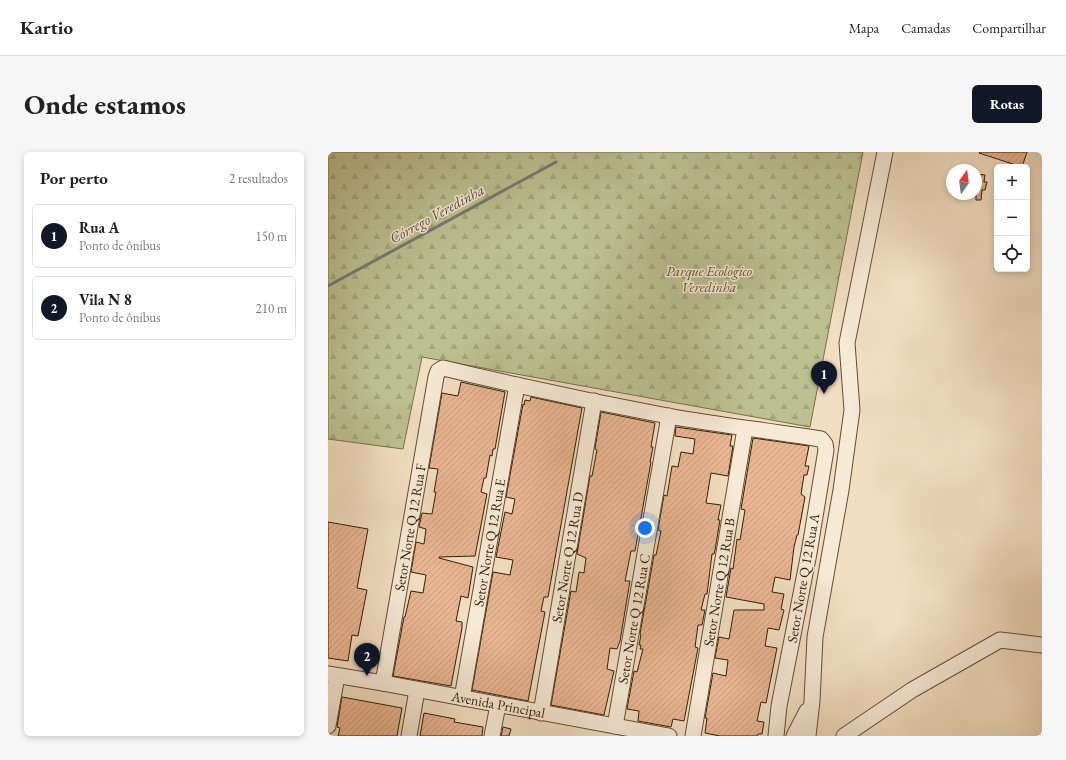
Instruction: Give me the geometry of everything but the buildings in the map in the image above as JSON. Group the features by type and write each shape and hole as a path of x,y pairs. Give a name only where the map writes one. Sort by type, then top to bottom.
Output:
{"street":[{"path":"808,736 812,701 815,637 841,490 852,410 847,343 885,152"},
{"name":"Setor Norte Q 12 Rua F","path":"382,683 438,371 443,368 517,385"},
{"path":"517,385 594,402 746,429"},
{"name":"Setor Norte Q 12 Rua E","path":"462,698 517,385"},
{"name":"Setor Norte Q 12 Rua D","path":"541,713 594,402"},
{"name":"Setor Norte Q 12 Rua C","path":"616,726 669,416"},
{"name":"Setor Norte Q 12 Rua A","path":"746,429 821,439 825,444 826,450 809,554 779,706 776,736"},
{"name":"Setor Norte Q 12 Rua B","path":"693,736 746,429"},
{"path":"844,736 912,690 1000,640 1042,645"},
{"path":"328,726 332,675"},
{"name":"Avenida Principal","path":"332,675 541,713 592,729 616,726 669,736"},
{"path":"409,736 417,690"},
{"path":"794,736 812,701"},
{"path":"492,736 498,705"},
{"path":"779,706 785,736"}],"green space":[{"name":"Parque Ecológico Veredinha","path":"328,152 863,152 810,427 422,357 403,449 328,439"}],"waterway":[{"name":"Córrego Veredinha","path":"328,286 556,162"}],"place":[{"name":"Rua A","path":"824,394"},
{"name":"Vila N 8","path":"367,676"}]}
